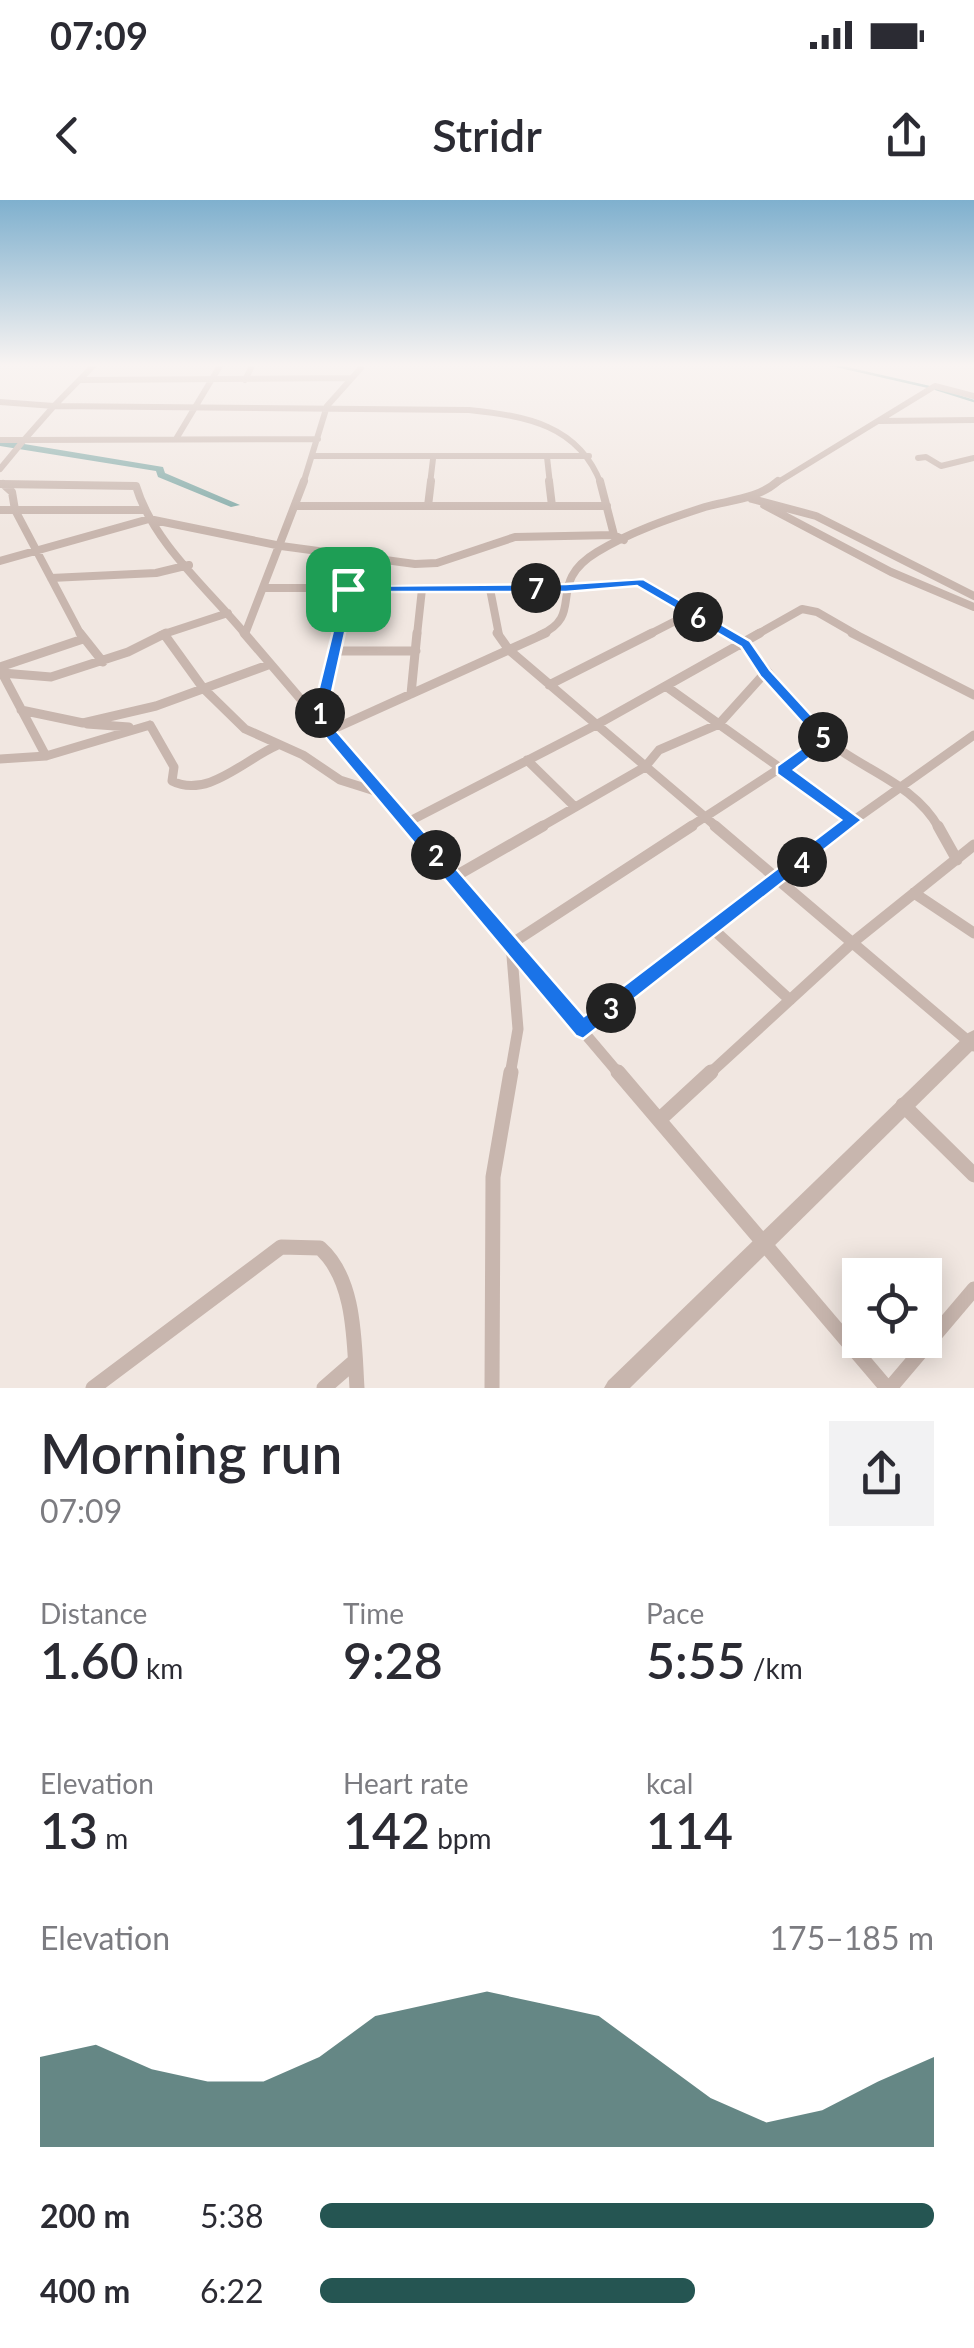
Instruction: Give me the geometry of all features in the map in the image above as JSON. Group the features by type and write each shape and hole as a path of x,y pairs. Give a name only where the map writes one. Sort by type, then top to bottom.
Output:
{"street":[{"path":"2,464 42,419"},
{"path":"176,439 188,419"},
{"path":"246,634 296,506 324,419"},
{"path":"513,419 556,430 589,456 614,536"},
{"path":"327,732 509,650 564,620 566,588 573,569 624,540 679,516 768,493 780,479 880,421 974,420"},
{"path":"0,440 318,440"},
{"path":"313,456 589,456"},
{"path":"547,457 552,506"},
{"path":"918,458 926,457 941,466 974,458"},
{"path":"428,506 433,459"},
{"path":"2,484 12,492 15,510 83,639 103,662"},
{"path":"2,484 136,486 142,510 268,665 408,822 888,1388 974,1289"},
{"path":"745,497 816,516 974,596"},
{"path":"755,500 891,572 974,607"},
{"path":"296,506 607,506"},
{"path":"0,510 142,510"},
{"path":"0,561 149,518 357,558 437,562 515,537 614,536 624,540"},
{"path":"318,720 357,558"},
{"path":"51,578 146,574 189,565"},
{"path":"264,588 566,588 639,582 746,644 765,673 825,739 900,786 938,822 957,860"},
{"path":"412,694 422,589"},
{"path":"490,589 495,630 509,650 973,1042 903,1105 615,1388"},
{"path":"408,822 596,726 802,609 974,694"},
{"path":"1,670 51,678 103,662 164,634 228,612"},
{"path":"549,685 692,613"},
{"path":"164,634 203,688 245,730 303,755 340,780 381,792"},
{"path":"1,670 83,639"},
{"path":"334,651 416,651"},
{"path":"83,723 156,706 268,665"},
{"path":"1,670 46,756"},
{"path":"454,877 645,767 659,750 719,724 765,673"},
{"path":"667,687 853,820"},
{"path":"21,710 109,728 150,726"},
{"path":"150,726 174,767 172,781 182,786 199,787 276,746"},
{"path":"0,759 46,756 150,726"},
{"path":"583,1030 853,820 974,735"},
{"path":"511,944 825,739"},
{"path":"528,760 575,807"},
{"path":"659,1120 852,943 974,845"},
{"path":"914,894 974,933"},
{"path":"714,930 790,1000"},
{"path":"492,1388 492,1177 518,1029 511,944"},
{"path":"903,1105 974,1175"},
{"path":"93,1388 281,1247 320,1248 335,1263 344,1288 356,1361 356,1388"},
{"path":"324,1388 356,1361"}],"waterway":[{"path":"0,443 160,469 161,475 235,505"}],"route":[{"path":"629,580 648,586 746,644 765,673 825,739 782,770 853,820 583,1030 318,720 348,589 566,588 629,580"}]}
